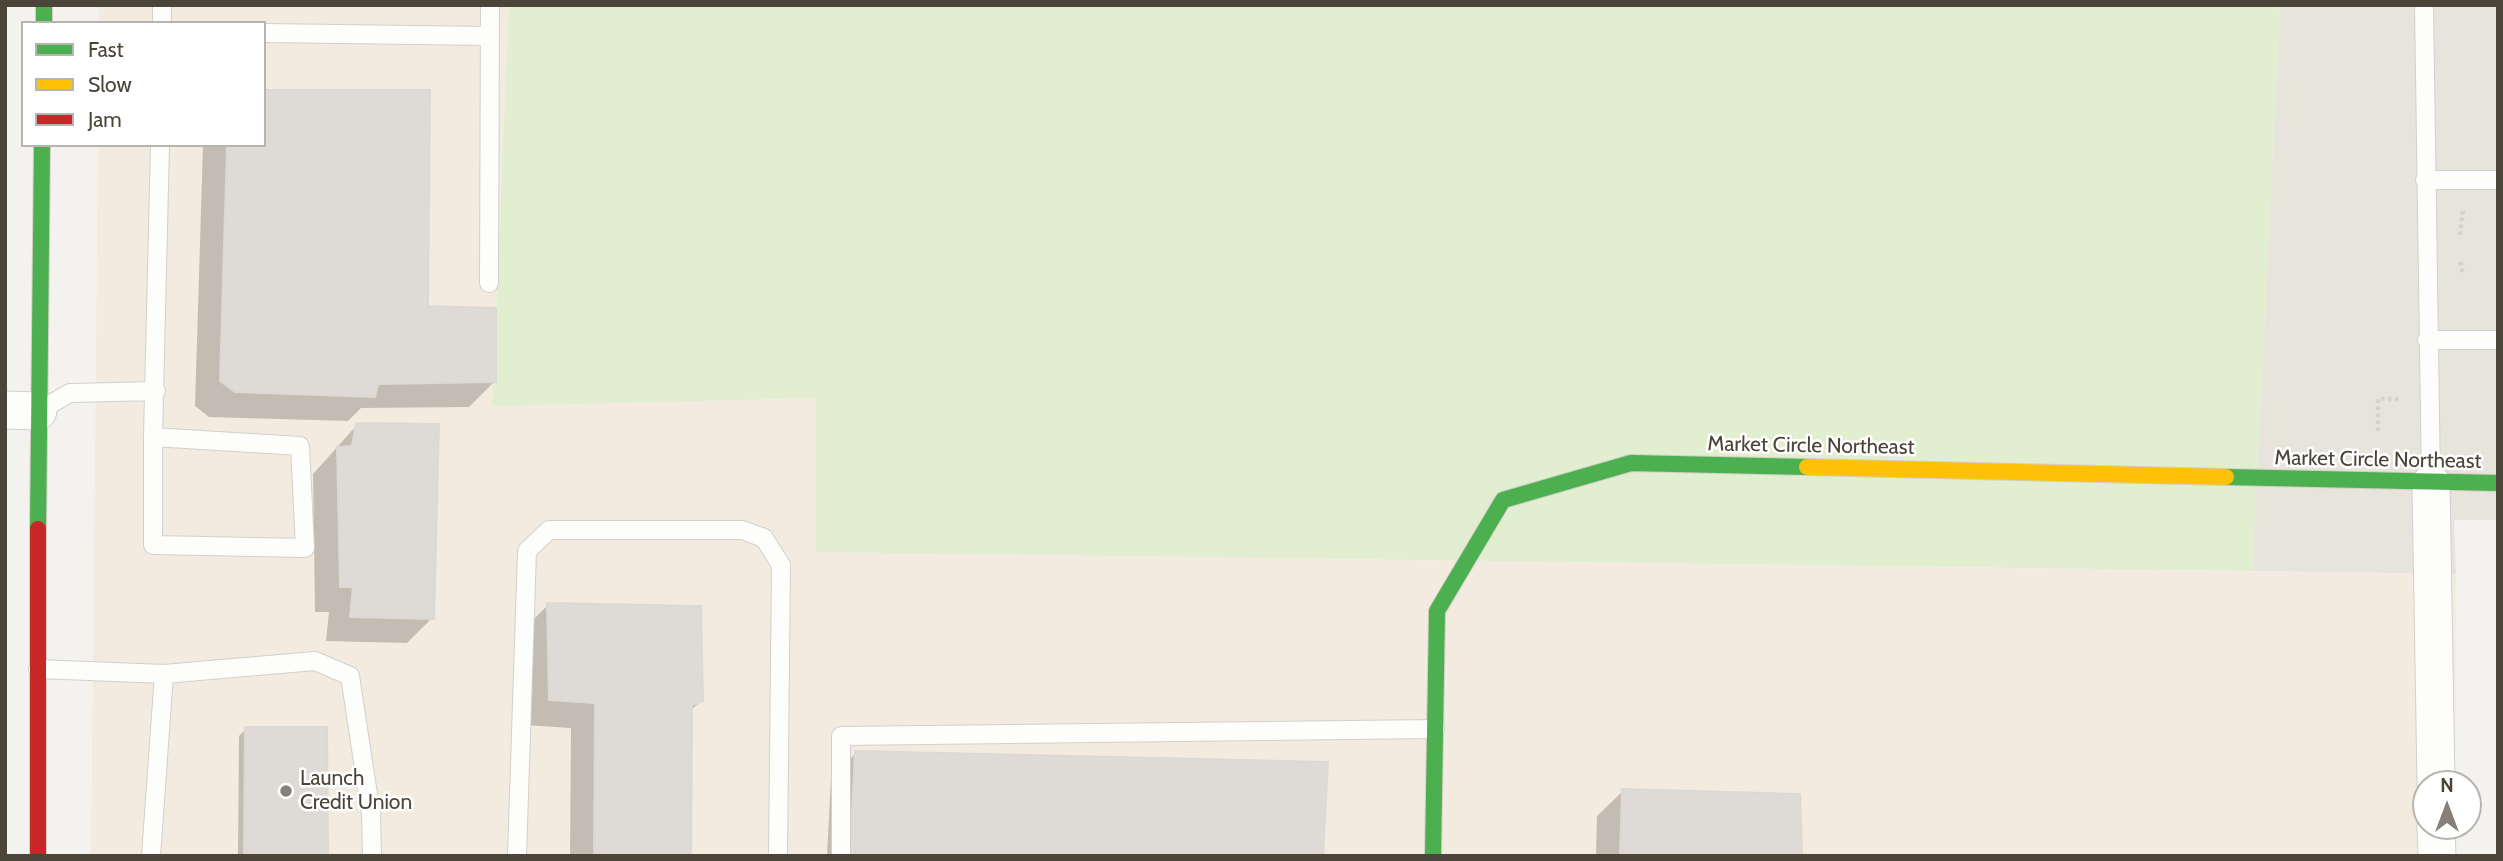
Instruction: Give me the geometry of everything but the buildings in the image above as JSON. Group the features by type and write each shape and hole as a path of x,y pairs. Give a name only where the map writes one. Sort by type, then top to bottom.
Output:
{"street":[{"path":"38,856 38,669 22,411 42,147"},
{"name":"Market Circle Northeast","path":"1433,856 1437,611 1503,500 1631,463 2498,483"},
{"path":"2431,483 2436,770"}],"lane":[{"path":"489,283 490,5"},
{"path":"2424,5 2431,483"},
{"path":"266,33 490,36"},
{"path":"153,437 300,446 305,548 153,545 153,437 160,147"},
{"path":"2425,180 2498,180"},
{"path":"2427,340 2498,340"},
{"path":"22,411 70,394 156,391"},
{"path":"517,856 527,551 549,530 741,530 764,538 781,565 778,856"},
{"path":"38,669 164,674 315,661 351,676 371,814 373,856"},
{"path":"151,856 164,674"},
{"path":"841,856 841,736 1435,729"}],"path":[{"path":"2459,248 2463,209 2472,202"},
{"path":"2459,259 2463,274"}],"shaded area":[{"path":"99,5 509,5 492,405 817,398 816,552 2456,574 2455,770 2412,770 2412,840 2455,840 2455,856 91,856 98,147 266,147 266,21 99,21"},
{"path":"2280,5 2498,5 2498,520 2454,520 2456,574 2252,571"}],"green space":[{"path":"509,5 2280,5 2252,571 816,552 816,398 492,406"}],"traffic: fast":[{"path":"44,5 44,21"},
{"path":"38,529 42,147"},
{"path":"1433,856 1437,611 1503,500 1631,463 1807,467"},
{"path":"2226,477 2498,483"}],"traffic: slow":[{"path":"1807,467 2226,477"}],"traffic: jam":[{"path":"38,529 38,856"}],"place":[{"name":"Launch Credit Union","path":"286,791"}]}
